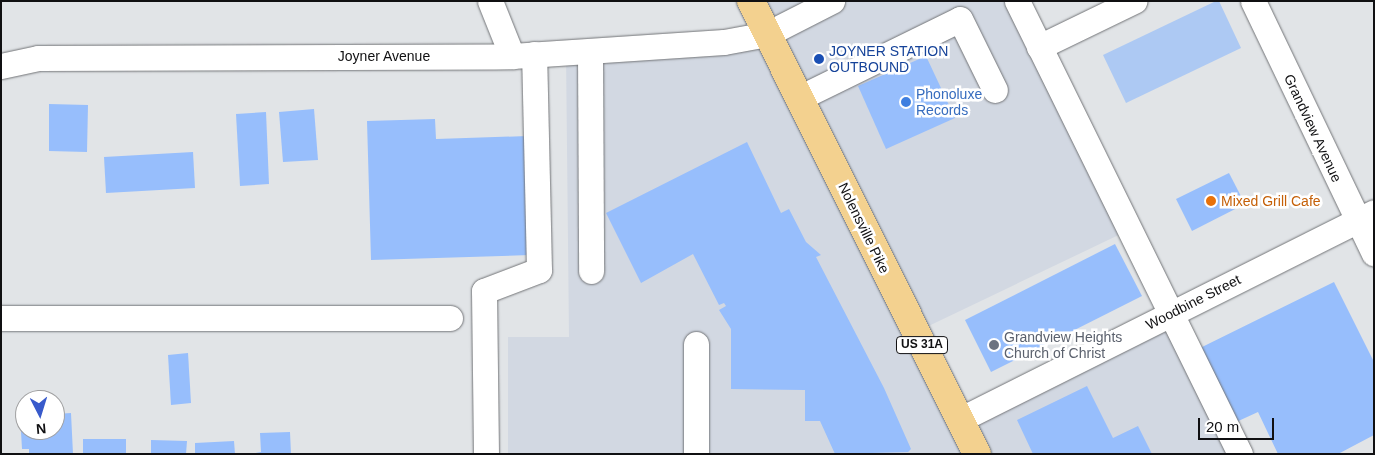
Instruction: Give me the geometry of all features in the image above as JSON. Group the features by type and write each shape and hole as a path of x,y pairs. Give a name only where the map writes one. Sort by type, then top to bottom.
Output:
{"main road":[{"name":"Nolensville Pike","path":"751,1 977,454"}],"street":[{"path":"486,454 484,291 540,270 523,55 490,1"},
{"name":"Joyner Avenue","path":"1,66 38,58 523,55 724,42 767,34 832,1"},
{"path":"1017,1 1240,454"},
{"path":"1039,47 1134,1"},
{"name":"Grandview Avenue","path":"1253,1 1365,216 1374,254"},
{"path":"799,98 960,19 995,90"},
{"path":"590,52 591,271"},
{"name":"Woodbine Street","path":"959,420 1365,216"},
{"path":"1,318 450,318"},
{"path":"696,344 696,454"}],"shaded area":[{"path":"751,1 1017,1 1129,230 916,332 959,419 1171,313 1241,454 508,454 508,337 569,337 566,53 767,34"},
{"path":"1219,1 1241,48 1126,103 1103,55"}],"building":[{"name":"Phonoluxe Records","path":"926,56 955,118 886,149 858,86"},
{"path":"49,104 88,105 87,152 49,151"},
{"path":"314,109 318,160 283,162 279,112"},
{"path":"266,112 269,184 240,186 236,114"},
{"path":"435,119 436,139 527,136 530,255 371,260 367,121"},
{"path":"747,142 781,213 789,209 806,242 821,255 816,257 884,388 911,449 908,452 835,454 820,421 805,421 805,390 731,389 731,329 719,310 726,306 724,303 719,305 693,254 641,283 606,213"},
{"path":"193,152 195,188 106,193 104,157"},
{"name":"Mixed Grill Cafe","path":"1229,173 1245,204 1192,231 1176,199"},
{"path":"1115,244 1142,296 991,372 965,320"},
{"path":"1334,282 1374,362 1374,435 1338,454 1278,454 1258,412 1234,423 1198,349"},
{"path":"188,353 191,403 171,405 168,355"},
{"path":"1087,386 1113,438 1138,426 1152,454 1033,454 1017,420"},
{"path":"65,413 71,413 73,454 29,454 29,449 22,449 21,440 65,440"},
{"path":"290,432 291,454 250,454 261,452 260,433"},
{"path":"83,439 126,439 126,454 83,454"},
{"path":"151,440 187,441 186,454 151,454"},
{"path":"234,441 235,454 195,454 195,443"}],"place":[{"name":"JOYNER STATION OUTBOUND","path":"819,59"},
{"name":"Phonoluxe Records","path":"906,102"},
{"name":"Mixed Grill Cafe","path":"1211,201"},
{"name":"Grandview Heights Church of Christ","path":"994,345"}]}
